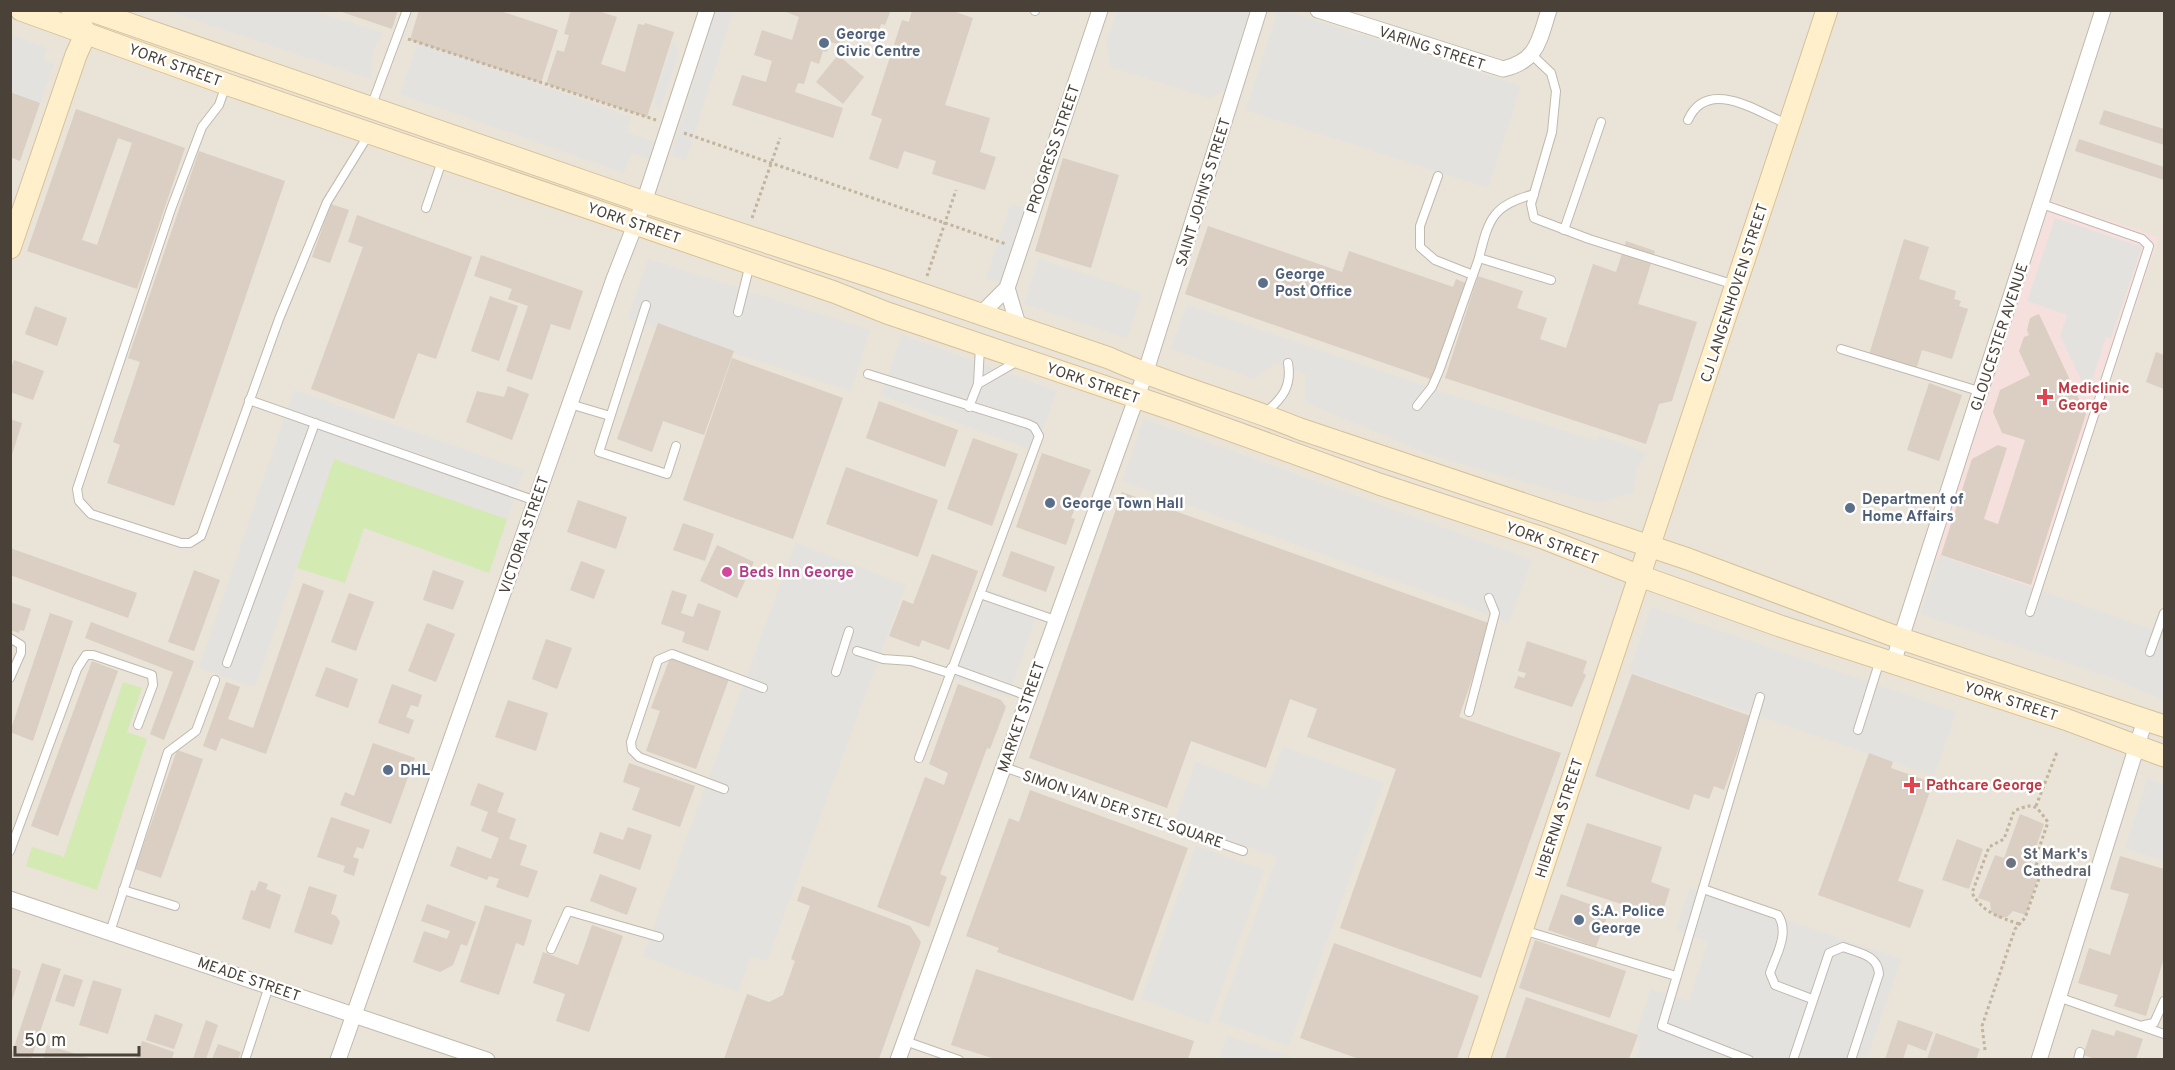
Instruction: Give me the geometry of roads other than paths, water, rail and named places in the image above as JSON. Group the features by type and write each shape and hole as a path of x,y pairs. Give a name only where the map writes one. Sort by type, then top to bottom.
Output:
{"main road":[{"name":"YORK STREET","path":"21,10 226,84 635,223 1378,484 1542,538 1640,576 1887,661 2065,718 2164,756"},
{"path":"10,248 76,55 86,33 72,10"},
{"name":"YORK STREET","path":"89,10 746,237 1109,358 1145,374 1310,432 1650,546 1902,639 2155,723"},
{"name":"CJ LANGENHOVEN STREET","path":"1640,576 1827,10"},
{"name":"HIBERNIA STREET","path":"1479,1059 1640,576"}],"street":[{"name":"VICTORIA STREET","path":"338,1059 644,202 707,10"},
{"name":"PROGRESS STREET","path":"980,315 1007,288 1100,10"},
{"name":"SAINT JOHN'S STREET","path":"1145,374 1259,10"},
{"name":"VARING STREET","path":"1318,10 1494,68 1503,69 1523,63 1532,55"},
{"path":"1532,55 1549,10"},
{"name":"GLOUCESTER AVENUE","path":"1887,661 1902,639 2103,10"},
{"path":"1007,288 1019,328"},
{"name":"MARKET STREET","path":"898,1059 1145,374"},
{"path":"2038,1059 2137,746 2155,723"},
{"name":"MEADE STREET","path":"10,899 487,1059"}],"lane":[{"path":"371,107 407,10"},
{"path":"1532,55 1551,73 1556,91 1552,132 1534,194 1531,212 1534,218 1564,230 1737,285"},
{"path":"226,84 219,105 202,127 183,177 77,495 83,509 91,514 181,543 196,541 201,536 249,400 327,202 370,132"},
{"path":"1688,120 1692,110 1701,102 1709,98 1724,98 1790,125"},
{"path":"1564,230 1601,123"},
{"path":"426,208 443,157"},
{"path":"1438,176 1420,226 1420,247 1435,260 1473,275"},
{"path":"1417,406 1436,380 1479,258 1486,230 1498,210 1534,194"},
{"path":"2030,612 2149,246 2142,240 2042,204"},
{"path":"1479,258 1551,280"},
{"path":"738,312 750,263"},
{"path":"646,305 599,452 667,474 676,446"},
{"path":"969,406 978,384 980,344"},
{"path":"1841,349 1982,392"},
{"path":"978,384 1022,359"},
{"path":"1264,414 1286,392 1290,377 1287,363"},
{"path":"868,374 1034,427 1039,436 919,758"},
{"path":"249,400 536,501"},
{"path":"570,404 610,417"},
{"path":"226,663 315,423"},
{"path":"980,594 1056,620"},
{"path":"1469,712 1496,614 1489,598"},
{"path":"2150,652 2164,613"},
{"path":"836,672 849,631"},
{"path":"10,638 21,645 21,653 10,678"},
{"path":"857,651 883,659 911,661 950,671 1028,696"},
{"path":"724,789 639,757 632,750 631,742 658,660 672,654 763,688"},
{"path":"10,851 77,669 86,655 93,655 152,675 153,685 138,725"},
{"path":"1857,730 1887,661"},
{"path":"110,932 168,752 196,731 215,680"},
{"path":"1749,1059 1662,1026 1760,697"},
{"name":"SIMON VAN DER STEL SQUARE","path":"1004,767 1243,851"},
{"path":"1703,889 1778,915 1783,922 1784,932 1770,973 1771,979 1775,985 1812,999"},
{"path":"123,890 175,906"},
{"path":"551,949 568,911 659,936"},
{"path":"1521,930 1676,976"},
{"path":"1793,1059 1829,953 1835,948 1843,947 1874,958 1879,965 1879,974 1851,1059"},
{"path":"245,1059 269,986"},
{"path":"2057,997 2164,1034"},
{"path":"2139,1024 2147,1026 2154,1023 2164,1000"},
{"path":"904,1041 959,1059"}],"place":[{"name":"George Civic Centre","path":"824,43"},
{"name":"George Post Office","path":"1263,283"},
{"name":"Mediclinic George","path":"2045,397"},
{"name":"George Town Hall","path":"1050,503"},
{"name":"Department of Home Affairs","path":"1850,508"},
{"name":"Beds Inn George","path":"727,572"},
{"name":"DHL","path":"388,770"},
{"name":"Pathcare George","path":"1912,785"},
{"name":"St Mark's Cathedral","path":"2011,863"},
{"name":"S.A. Police George","path":"1579,920"}]}
